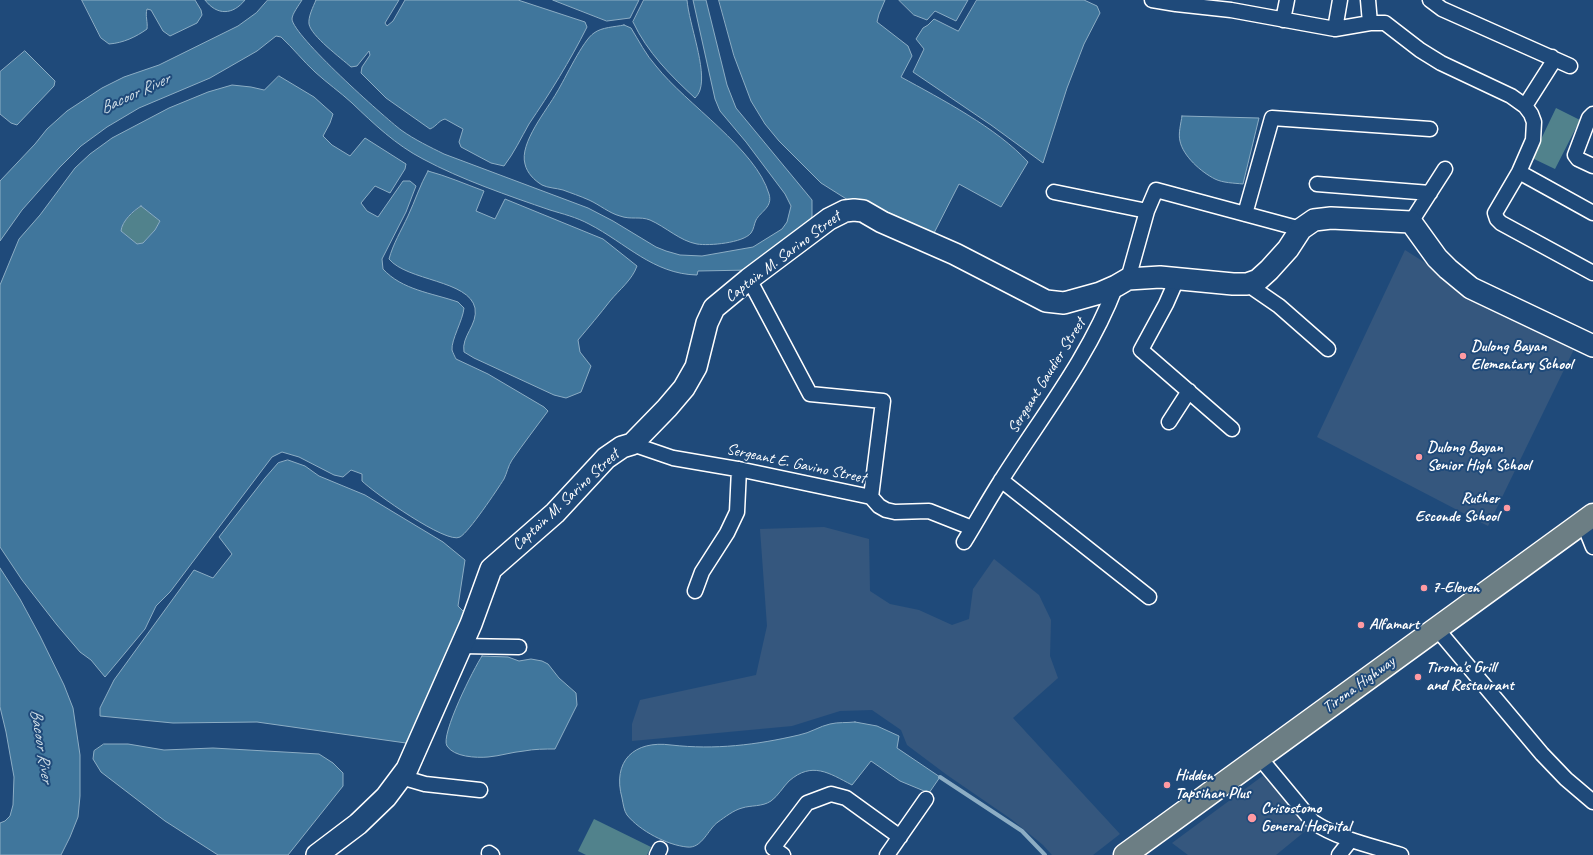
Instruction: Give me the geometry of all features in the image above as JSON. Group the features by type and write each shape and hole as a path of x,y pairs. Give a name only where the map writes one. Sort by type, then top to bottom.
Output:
{"main road":[{"name":"Tirona Highway","path":"1125,855 1588,519"}],"street":[{"path":"1152,0 1232,5 1284,20 1335,29 1370,22 1385,23 1420,50 1441,63 1511,96 1526,106 1534,122 1533,140 1519,172 1495,213 1497,219 1502,224 1593,273"},
{"path":"1284,20 1286,0"},
{"path":"1335,29 1340,0"},
{"path":"1368,0 1370,22"},
{"path":"1430,0 1442,9 1570,66"},
{"path":"1526,106 1553,62 1552,57"},
{"path":"1593,114 1589,118 1575,155 1578,159 1593,166"},
{"path":"1301,229 1245,214 1272,118 1430,129"},
{"path":"1411,222 1445,169"},
{"path":"1519,172 1593,213"},
{"path":"1317,184 1430,193"},
{"name":"Sergeant Gaudier Street","path":"964,542 1001,480 1072,374 1122,282 1156,190 1245,214"},
{"path":"1054,192 1147,211"},
{"name":"Captain M. Sarino Street","path":"317,855 358,824 386,797 407,769 461,646 491,569 555,513 606,458 622,447 632,444 667,408 684,388 696,367 707,323 714,308 749,279 829,219 845,211 863,211 882,222 955,254 1046,301 1064,303 1100,293 1122,282 1147,277 1247,284"},
{"path":"1247,284 1258,280 1269,270 1288,249 1301,229 1314,220 1331,218 1411,222"},
{"path":"1411,222 1437,258 1471,288 1593,346"},
{"name":"Sergeant E. Gavino Street","path":"632,444 673,458 738,469 871,497 883,401 810,394 749,279"},
{"path":"1177,279 1166,304 1141,350 1232,429"},
{"path":"1247,284 1279,306 1328,349"},
{"path":"1169,422 1189,391"},
{"path":"695,591 702,572 728,533 737,512 738,469"},
{"path":"1001,480 1149,596"},
{"path":"871,497 879,506 886,510 895,512 929,511 972,528"},
{"path":"1588,519 1593,547"},
{"path":"1437,629 1542,754 1566,780 1593,802"},
{"path":"461,646 519,647"},
{"path":"1260,758 1313,822 1350,841 1401,855"},
{"path":"401,777 425,784 480,790"},
{"path":"783,855 773,848 807,803 831,794 846,798 900,837"},
{"path":"887,855 926,799"},
{"path":"1338,855 1350,841"}],"shaded area":[{"name":"Dulong Bayan Elementary School","path":"1405,250 1481,298 1577,343 1488,526 1317,437"},
{"path":"824,527 869,539 870,591 890,604 919,610 952,625 969,619 973,589 994,559 1039,595 1051,620 1050,656 1058,678 1013,718 1120,834 1093,855 1052,855 1043,845 1011,819 947,775 907,745 901,730 872,710 840,711 792,726 632,741 632,724 640,700 756,675 767,626 760,529"},
{"name":"Crisostomo General Hospital","path":"1264,775 1309,828 1276,855 1188,855 1172,843"}],"green space":[{"path":"1556,108 1580,120 1555,169 1532,158"},
{"path":"141,206 160,221 155,230 143,243 137,244 121,231 126,220"},
{"path":"594,819 651,847 647,855 586,855 578,851"}],"water":[{"path":"82,0 195,0 201,10 202,15 197,23 170,36 163,31 151,10 147,9 147,29 129,39 109,44 101,38"},
{"path":"205,0 245,0 235,9 225,12 215,9"},
{"name":"Bacoor River","path":"268,0 302,0 294,12 292,19 296,28 307,42 359,94 401,130 422,143 444,154 588,208 656,247 680,255 702,256 753,247 782,229 787,222 791,206 785,194 746,142 720,111 715,99 693,0 706,0 727,85 736,108 812,200 812,216 808,225 751,270 698,271 697,275 667,269 640,256 584,222 485,187 437,166 413,153 394,141 315,72 281,37 276,36 257,51 210,78 139,108 107,127 81,146 60,167 22,210 0,241 0,181 47,129 67,111 102,88 124,77 159,65 238,26 256,13"},
{"path":"316,0 399,0 385,23 387,26 393,21 405,0 518,0 585,22 587,27 560,77 529,124 504,166 491,163 461,147 459,142 463,129 445,119 430,129 386,98 361,73 362,67 370,55 369,51 357,66 351,67 327,47 315,35 309,24 310,15"},
{"path":"553,0 639,0 630,18 607,21"},
{"path":"644,0 687,0 702,81 700,90 695,98 660,63 645,43 633,22"},
{"path":"719,0 885,0 877,22 908,46 912,56 901,77 985,126 1001,137 1028,162 1001,207 959,184 934,233 883,210 848,200 821,183 779,141 765,124 751,101 734,56"},
{"path":"899,0 968,0 956,21 935,11 927,20 914,15"},
{"path":"977,0 1084,0 1097,6 1100,13 1084,44 1067,88 1043,163 991,125 913,72 924,49 916,39 923,28 934,19 958,31"},
{"path":"624,25 631,28 649,57 669,81 719,127 750,160 762,177 770,198 768,206 758,217 753,230 747,236 734,241 717,244 697,244 679,237 650,220 620,216 582,197 563,190 542,185 534,179 527,170 524,156 530,137 585,43 597,31"},
{"path":"25,51 55,81 54,86 17,125 11,123 0,114 0,72"},
{"path":"279,76 314,97 333,114 323,136 332,145 350,156 365,138 406,164 405,169 390,193 375,186 361,203 367,211 378,217 403,181 410,181 416,186 406,212 382,259 383,269 399,282 408,286 458,302 464,308 452,346 456,359 488,374 544,407 548,411 512,460 504,479 489,501 470,527 460,537 453,537 426,526 394,506 362,481 362,474 351,470 343,477 334,475 299,457 282,452 272,457 170,592 156,606 145,629 105,677 91,660 80,652 57,625 22,580 0,547 0,285 19,239 40,215 75,168 90,154 112,138 169,108 208,92 232,85 264,90","holes":["141,206 160,221 155,230 143,243 137,244 121,231 123,224 131,213"]},
{"path":"1182,116 1259,118 1243,184 1215,179 1193,163 1182,147 1179,138"},
{"path":"428,171 484,191 476,211 495,219 505,199 603,239 637,266 629,280 578,340 580,352 591,366 581,392 566,398 554,395 464,352 465,341 475,314 475,308 470,299 462,292 450,286 409,272 389,259"},
{"path":"288,460 305,466 319,476 365,495 443,542 465,560 458,606 466,614 413,744 257,722 173,723 100,716 100,708 114,680 194,570 213,578 232,554 219,537 278,463"},
{"name":"Bacoor River","path":"0,568 20,599 40,636 64,685 73,708 80,755 80,796 78,817 61,855 0,855 0,823 5,821 10,816 13,805 14,777 0,707"},
{"path":"482,656 508,657 519,661 531,659 542,661 548,664 559,678 576,693 577,705 555,749 532,750 478,757 460,755 450,750 447,746 446,739 448,729 459,701"},
{"path":"855,722 877,726 899,736 897,748 940,777 929,793 900,781 871,761 852,785 836,776 813,770 797,775 789,781 776,797 768,803 745,807 733,812 714,825 701,842 692,847 679,846 646,832 632,821 625,811 620,785 620,773 623,764 629,756 646,746 658,744 704,747 735,746 783,739 803,734 830,724"},
{"path":"104,744 128,744 164,750 213,748 319,754 333,763 343,773 343,786 288,855 218,855 165,821 101,772 93,759 94,751"}],"waterway":[{"path":"940,777 1022,831 1045,855"}],"place":[{"name":"Dulong Bayan Elementary School","path":"1463,356"},
{"name":"Dulong Bayan Senior High School","path":"1419,457"},
{"name":"Ruther Esconde School","path":"1507,508"},
{"name":"7-Eleven","path":"1424,588"},
{"name":"Alfamart","path":"1361,625"},
{"name":"Tirona's Grill and Restaurant","path":"1418,677"},
{"name":"Hidden Tapsihan Plus","path":"1167,785"},
{"name":"Crisostomo General Hospital","path":"1252,818"}]}
